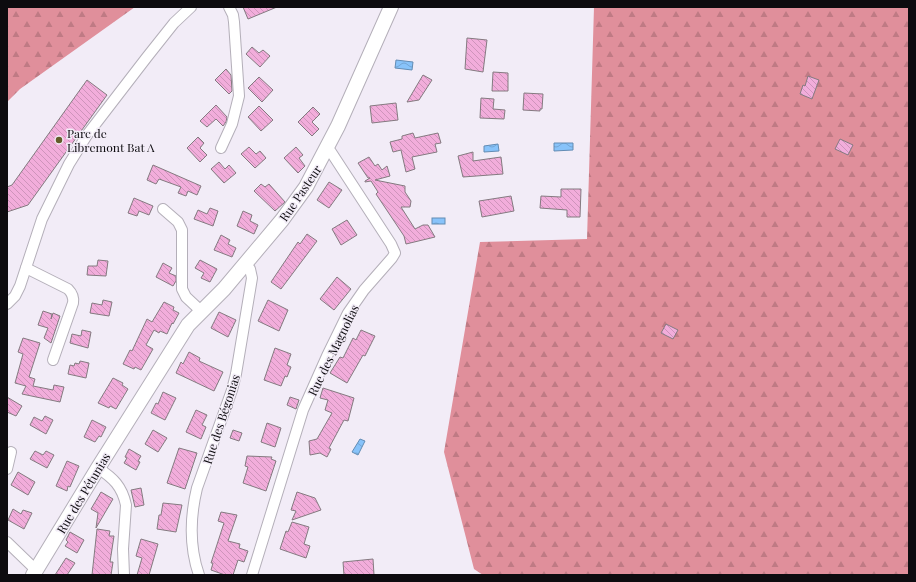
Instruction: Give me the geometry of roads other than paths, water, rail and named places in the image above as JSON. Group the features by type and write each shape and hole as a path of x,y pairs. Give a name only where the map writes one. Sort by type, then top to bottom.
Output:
{"street":[{"path":"7,304 15,296 20,286 42,219 69,164 87,134 174,23 191,7"},
{"path":"221,148 232,124 239,96 234,22 233,15 229,7"},
{"name":"Rue Pasteur","path":"170,354 188,325 224,289 282,220 306,187 327,149 391,7"},
{"name":"Rue des Magnolias","path":"252,575 304,410 327,356 348,313 364,290 395,253 391,244 340,165 331,152 327,149"},
{"path":"163,209 178,222 182,230 182,289 186,297 201,311"},
{"name":"Rue des Bégonias","path":"198,575 191,535 193,504 197,488 232,390 236,374 252,278 250,269 245,264"},
{"path":"26,268 68,289 71,291 74,298 53,360"},
{"name":"Rue des Pétunias","path":"34,573 133,411 170,354"},
{"path":"7,469 11,452"},
{"path":"98,468 116,483 125,498 126,505 123,549 124,575"},
{"path":"7,542 34,573"}],"water":[{"path":"396,60 413,62 412,70 395,68"},
{"path":"554,143 573,143 573,150 554,151"},
{"path":"498,144 499,151 484,152 484,146"},
{"path":"432,218 445,218 445,224 432,224"},
{"path":"360,439 365,441 358,455 352,452"}],"place":[{"name":"Parc de Libremont Bat A","path":"59,140"}]}
